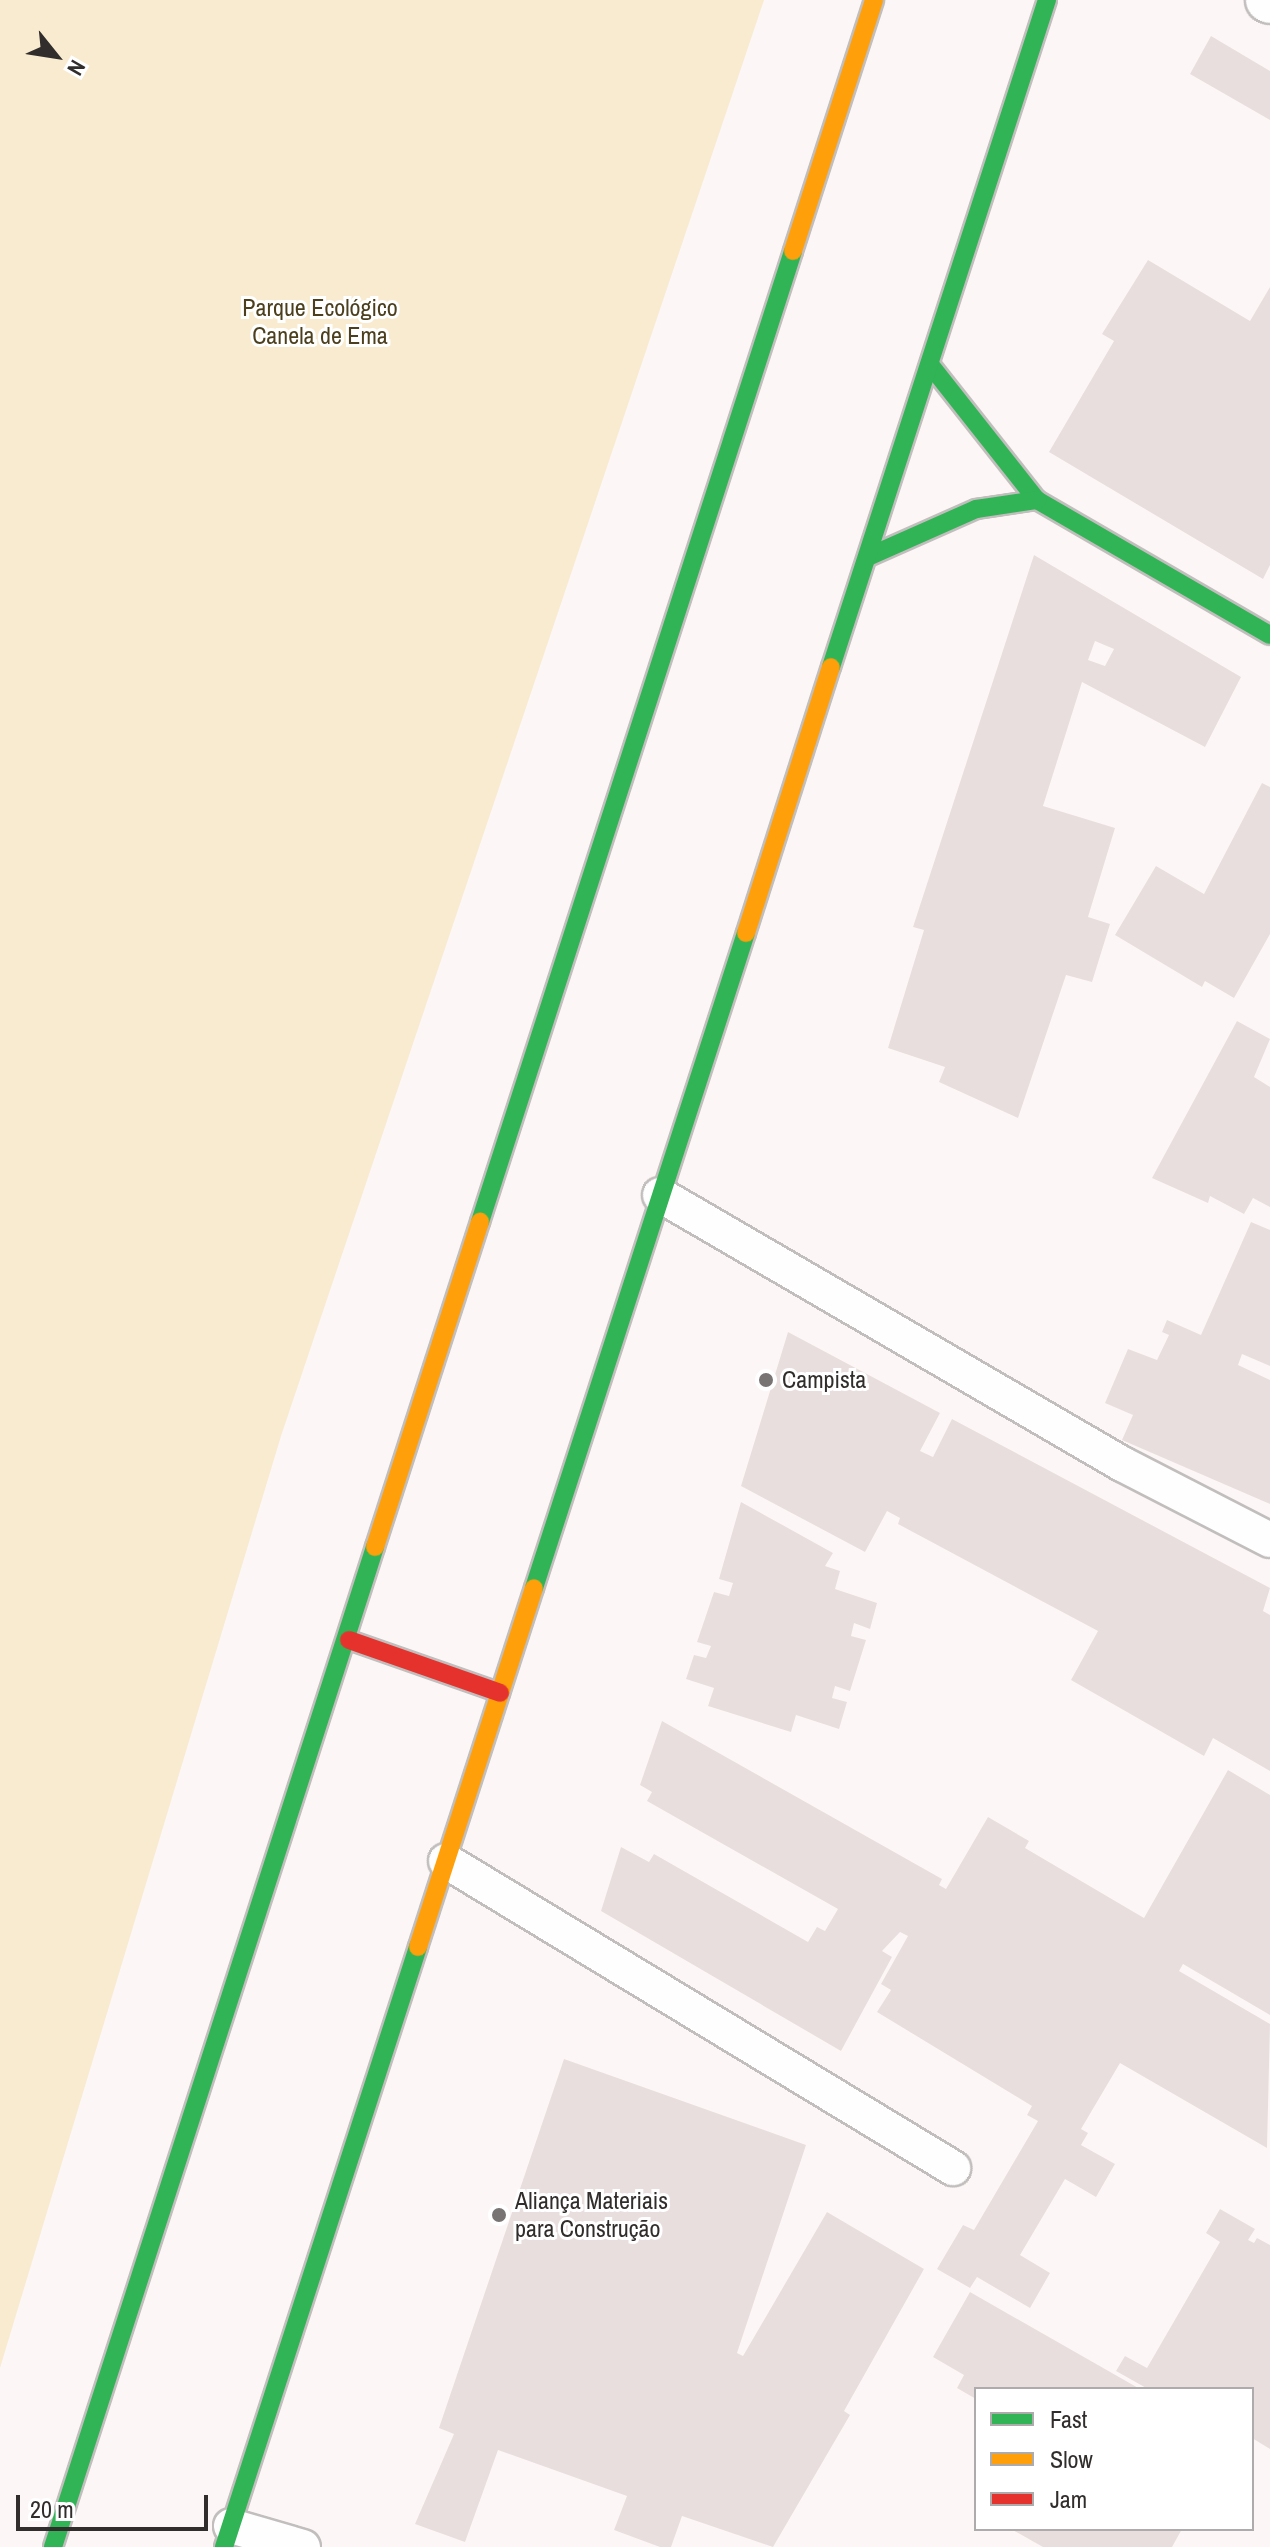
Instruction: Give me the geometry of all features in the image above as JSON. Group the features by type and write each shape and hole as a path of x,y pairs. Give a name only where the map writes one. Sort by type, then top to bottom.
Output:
{"main road":[{"path":"53,2547 349,1640 874,0"},
{"path":"228,2536 660,1195 870,556 1047,0"},
{"path":"931,366 1037,500 1270,635"},
{"path":"870,556 976,509 1037,500"},
{"path":"349,1640 500,1693"}],"lane":[{"path":"660,1195 1122,1464 1270,1540"},
{"path":"446,1861 953,2168"},
{"path":"228,2536 303,2547"}],"green space":[{"name":"Parque Ecológico Canela de Ema","path":"0,0 764,0 281,1436 0,2368"}],"building":[{"path":"1211,36 1270,71 1270,120 1190,74"},
{"path":"1148,260 1250,321 1270,287 1270,565 1263,579 1049,452 1114,341 1102,334"},
{"path":"1034,555 1241,677 1205,747 1082,682 1043,806 1115,828 1088,917 1110,924 1092,982 1066,975 1018,1118 939,1082 945,1067 888,1048 924,930 913,927","holes":["1095,641 1114,649 1105,666 1088,660"]},
{"path":"1262,783 1270,787 1270,934 1234,998 1205,981 1202,987 1115,935 1156,866 1204,894"},
{"path":"1237,1021 1270,1039 1254,1077 1270,1087 1270,1207 1253,1198 1244,1214 1210,1196 1208,1203 1152,1178"},
{"path":"1251,1222 1270,1230 1270,1366 1242,1354 1238,1365 1270,1380 1270,1504 1122,1440 1133,1415 1105,1403 1128,1349 1157,1360 1169,1335 1162,1332 1167,1320 1201,1335"},
{"path":"788,1332 940,1413 920,1451 933,1457 952,1419 1270,1588 1263,1611 1270,1615 1270,1771 1213,1738 1204,1756 1071,1680 1098,1631 898,1524 900,1518 887,1511 865,1552 741,1486"},
{"path":"741,1502 833,1553 825,1566 840,1571 835,1589 877,1603 870,1629 854,1623 851,1636 866,1640 850,1691 835,1686 832,1698 847,1702 839,1729 796,1715 791,1732 708,1706 714,1688 686,1679 694,1655 706,1658 711,1646 697,1642 714,1592 729,1596 733,1583 719,1579"},
{"path":"662,1721 942,1879 939,1885 946,1889 988,1817 1029,1841 1025,1848 1144,1918 1228,1770 1270,1795 1270,2015 1183,1964 1179,1971 1270,2024 1267,2148 1120,2063 1081,2129 1088,2133 1081,2145 1115,2164 1096,2197 1065,2179 1020,2255 1050,2273 1030,2308 977,2277 970,2288 937,2269 963,2225 974,2230 1038,2121 1027,2115 1032,2106 877,2012 891,1990 881,1984 908,1936 900,1932 882,1951 892,1957 841,2051 601,1911 621,1847 649,1862 654,1854 808,1942 817,1927 825,1931 838,1909 647,1801 652,1792 640,1785"},
{"path":"564,2059 806,2145 737,2353 743,2356 827,2212 924,2269 844,2411 850,2415 773,2547 682,2516 671,2547 660,2547 614,2530 627,2496 498,2450 465,2542 415,2524 454,2434 439,2428"},
{"path":"1220,2209 1255,2229 1248,2240 1254,2243 1257,2238 1270,2245 1270,2449 1254,2439 1254,2387 1144,2387 1116,2371 1125,2356 1147,2368 1220,2242 1206,2233"},
{"path":"970,2292 1136,2387 974,2387 974,2398 957,2388 964,2375 933,2357"},
{"path":"1015,2531 1181,2531 1172,2547 1043,2547"}],"traffic: fast":[{"path":"831,667 1047,0"},
{"path":"480,1222 793,251"},
{"path":"931,366 1037,500 1270,635"},
{"path":"870,556 976,509 1037,500"},
{"path":"534,1588 746,933"},
{"path":"53,2547 375,1547"},
{"path":"224,2547 418,1947"}],"traffic: slow":[{"path":"793,251 874,0"},
{"path":"746,933 831,667"},
{"path":"375,1547 480,1222"},
{"path":"418,1947 534,1588"}],"traffic: jam":[{"path":"349,1640 500,1693"}],"place":[{"name":"Campista","path":"766,1380"},
{"name":"Aliança Materiais para Construção","path":"499,2215"}]}
